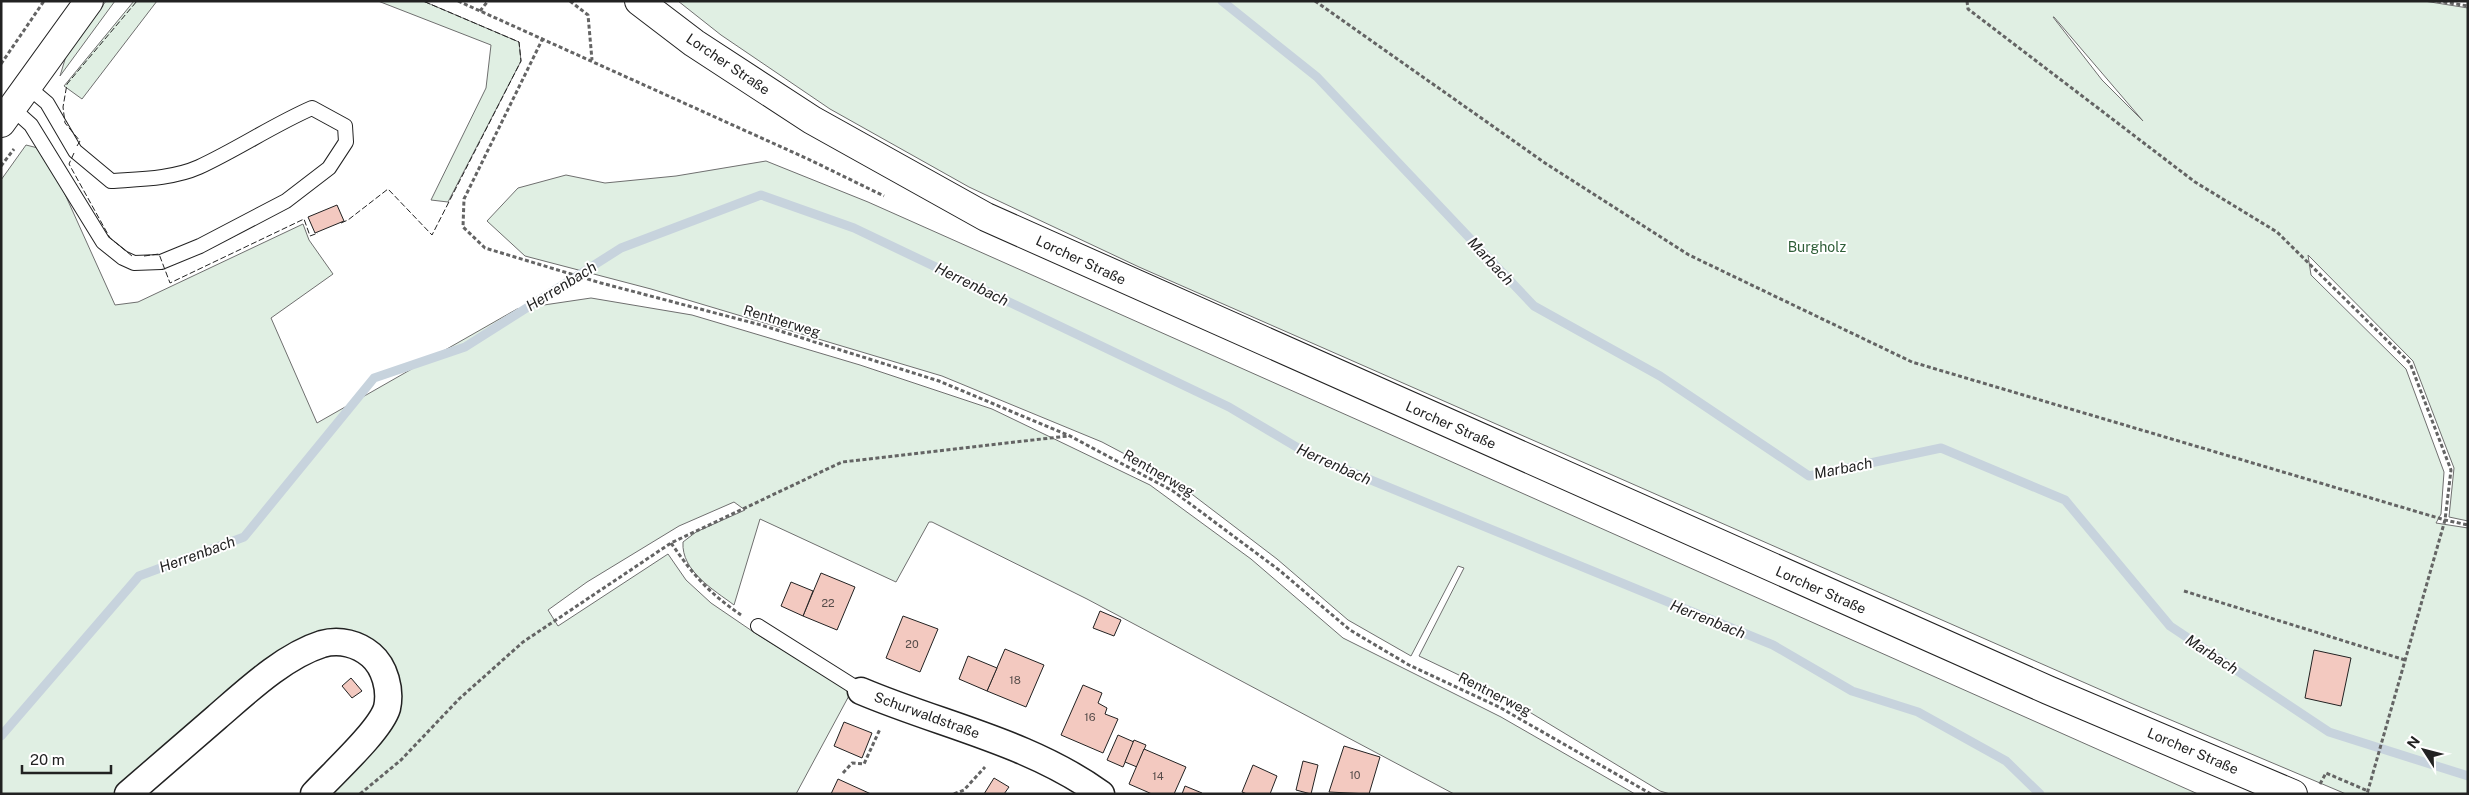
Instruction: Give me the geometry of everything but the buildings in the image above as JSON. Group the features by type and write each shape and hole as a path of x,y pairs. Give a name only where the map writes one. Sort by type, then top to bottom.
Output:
{"main road":[{"path":"14,106 89,1"},
{"name":"Lorcher Straße","path":"639,1 694,43 812,120 986,217 2039,686 2293,794"}],"street":[{"path":"128,794 267,674 321,645 346,642 360,647 373,656 383,672 388,694 387,708 380,722 314,794"},
{"name":"Schurwaldstraße","path":"861,691 890,704 1022,749 1084,782 1101,794"}],"lane":[{"path":"47,103 75,150 111,181 157,178 197,168 312,108 345,126 346,142 329,168 286,201 200,246 161,262 134,263 123,258 103,242 31,125 14,106 47,103"},
{"name":"Schurwaldstraße","path":"758,626 861,691"}],"path":[{"path":"1,64 44,1"},
{"path":"458,1 480,11 488,1"},
{"path":"570,1 588,15 592,60"},
{"path":"1315,1 1545,163 1690,255 1912,362 2445,520 2468,525"},
{"path":"1967,1 1968,10 2195,182 2277,232 2410,364 2451,470 2445,520 2367,793 2326,773 2319,787"},
{"path":"2437,1 2468,6"},
{"name":"Rentnerweg","path":"480,11 543,38 464,199 463,227 485,248 600,283 761,325 939,381 1070,436 1173,491 1279,570 1350,630 1409,665 1499,707 1651,794"},
{"path":"360,794 401,760 459,699 523,642 671,543 842,462 1070,436"},
{"path":"671,543 695,577 713,596 758,626"},
{"path":"2184,591 2405,660"},
{"path":"843,773 852,763 864,764 890,704"},
{"path":"954,794 964,790 977,778 989,762 995,739"}],"green space":[{"path":"106,1 115,1 60,76 66,56"},
{"path":"134,1 157,1 82,99 64,86"},
{"path":"378,1 423,1 519,42 521,61 448,202 431,200 486,88 491,45"},
{"name":"Burgholz","path":"678,1 2424,1 2468,8 2468,521 2449,517 2454,468 2413,361 2308,255 2311,275 2406,369 2444,472 2441,514 2436,523 2468,528 2468,794 2346,794 2133,704 1139,267 969,187 830,109 721,35","holes":["2054,17 2143,121 2102,80"]},
{"path":"26,145 42,149 64,192 115,305 138,302 303,224 309,240 333,274 271,318 317,423 517,309 591,298 692,315 860,365 992,409 1150,485 1251,559 1343,638 1501,717 1635,794 1454,794 1087,599 932,522 929,522 896,582 760,519 734,605 700,579 693,571 687,562 683,542 696,532 745,510 734,502 679,526 587,582 548,610 558,626 668,554 686,580 711,603 755,633 851,692 796,794 323,794 394,691 347,636 170,746 113,794 1,794 1,180"},
{"path":"766,161 868,202 2198,794 1670,794 1660,791 1503,696 1419,656 1464,568 1458,566 1411,656 1348,620 1277,559 1172,479 1102,442 942,376 651,289 525,256 487,221 518,188 566,175 605,183 676,176"}],"waterway":[{"name":"Marbach","path":"1222,1 1317,77 1534,306 1660,376 1809,476 1941,448 2065,500 2170,626 2329,732 2468,776"},
{"name":"Herrenbach","path":"1,736 139,576 244,537 374,378 465,347 621,248 761,195 854,228 1229,407 1310,455 1773,645 1852,691 1918,712 2006,761 2040,794"}],"fence":[{"path":"77,146 80,141 65,123 63,107 67,84 137,1"},
{"path":"341,223 348,220 388,189 432,235 521,61 519,42 423,1"},
{"path":"74,153 69,164 110,238 132,256"},
{"path":"144,256 159,254 170,283 304,219 310,236 318,233"}]}
